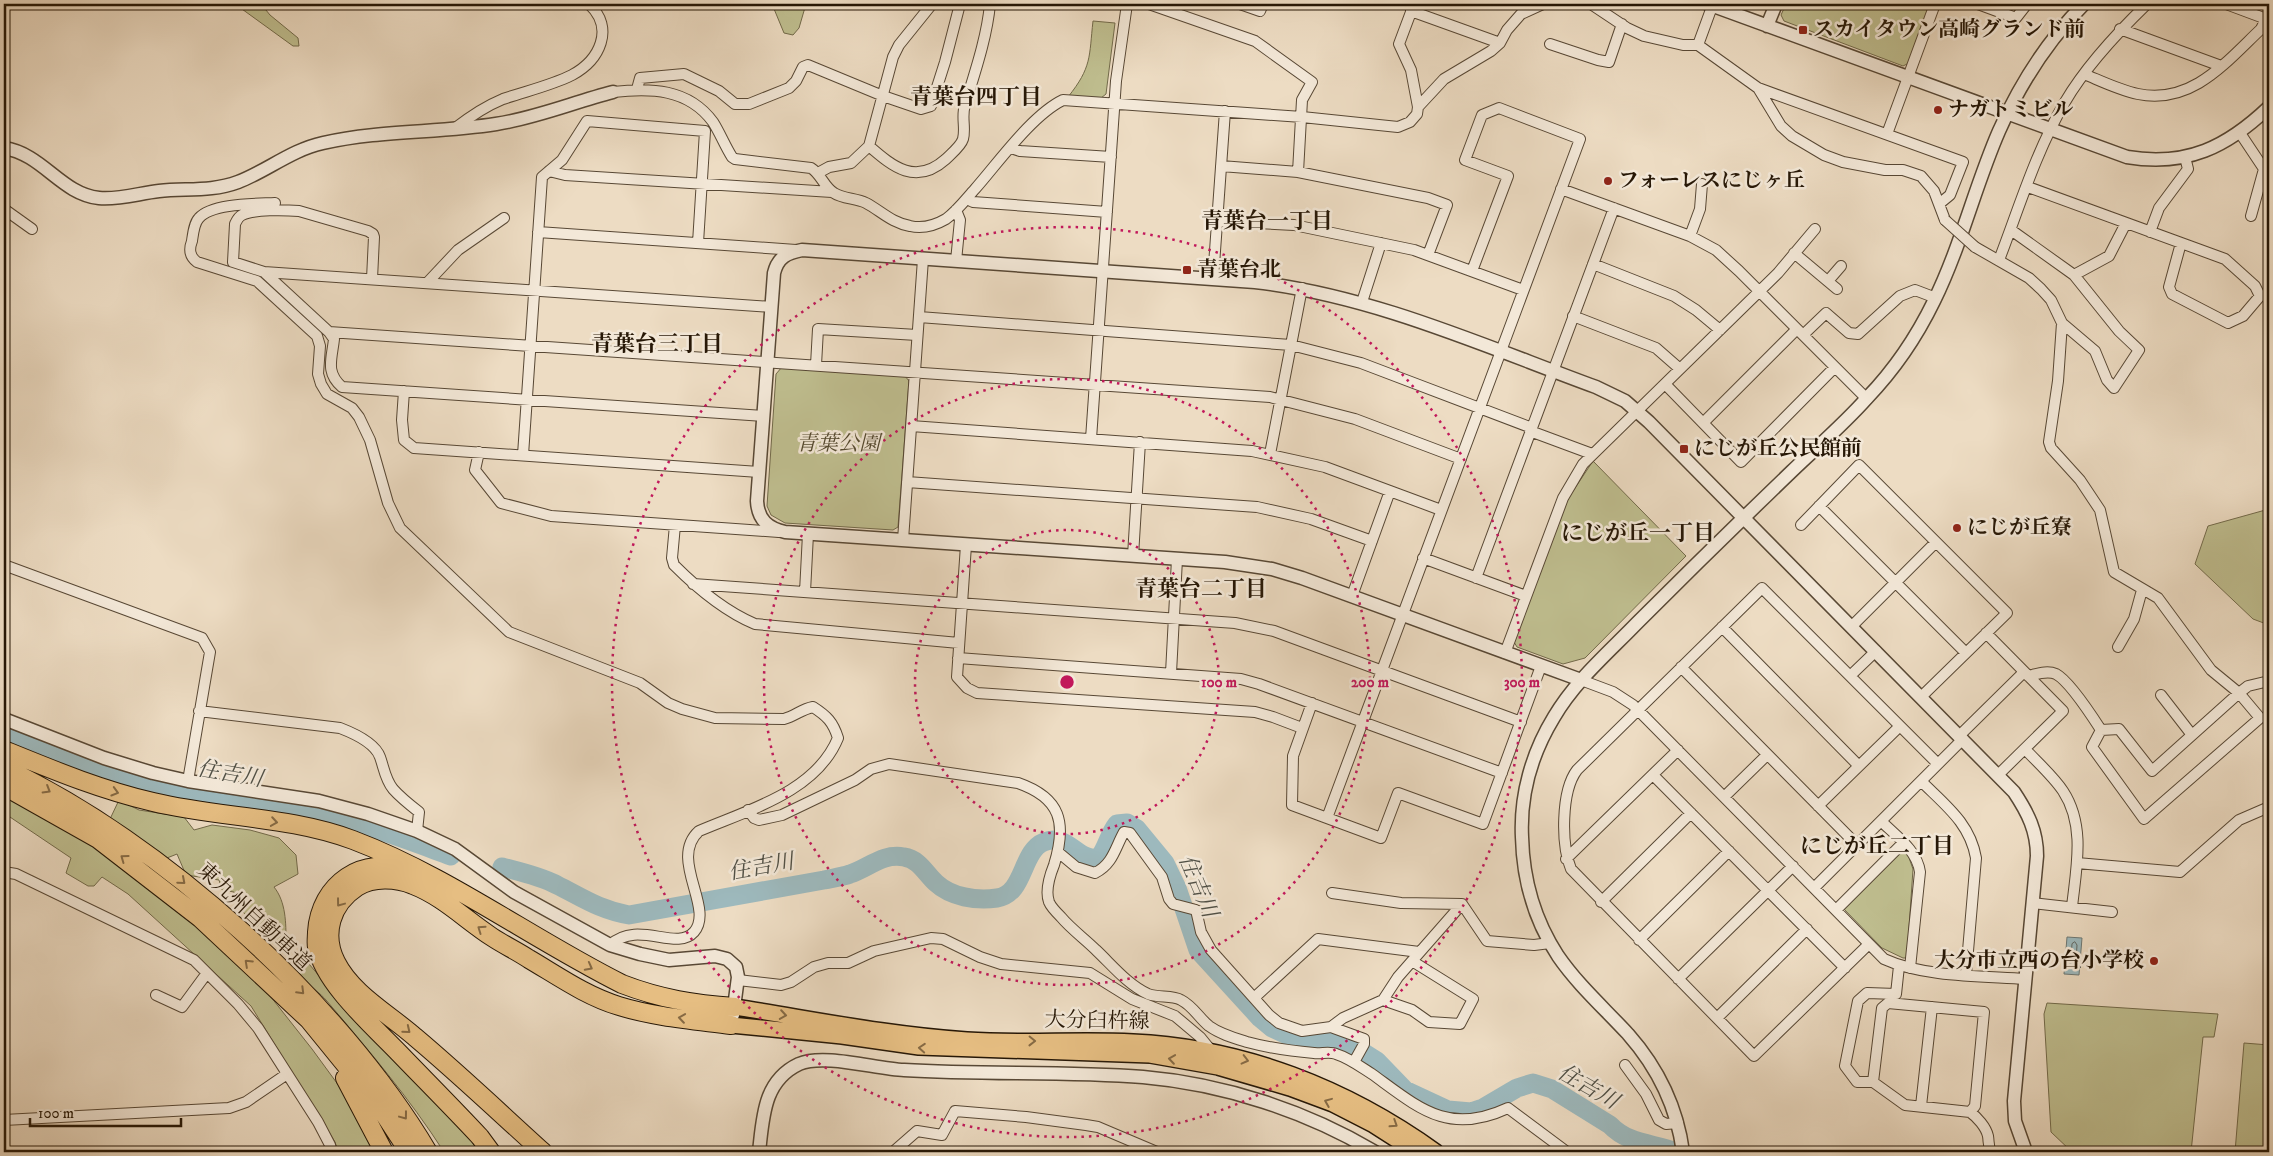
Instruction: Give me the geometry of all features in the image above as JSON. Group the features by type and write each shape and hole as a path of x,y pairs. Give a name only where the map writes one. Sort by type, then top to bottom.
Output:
{"highway":[{"path":"4,750 72,778 154,803 300,826 351,840 394,857 589,968 622,984 652,996 689,1003 735,1007"},
{"name":"東九州自動車道","path":"4,768 28,779 100,822 168,869 257,947 313,1003 344,1038 413,1127 428,1152"},
{"name":"東九州自動車道","path":"4,786 98,839 149,876 200,918 309,1020 378,1106 409,1152"},
{"path":"462,894 395,867 374,867 355,872 336,885 325,900 318,920 317,947 333,982 480,1137 491,1152"},
{"path":"543,1152 415,1037 362,993 344,974 333,956 329,931 336,908 353,890 362,884 380,880 401,881 414,885 431,893 492,937 584,992 628,1008 664,1016 730,1025"},
{"path":"309,1020 359,1102 384,1152"}],"main road":[{"name":"大分臼杵線","path":"735,1007 909,1034 967,1040 1132,1042 1213,1059 1279,1069 1314,1082 1375,1112 1436,1152"},
{"name":"大分臼杵線","path":"730,1025 842,1036 920,1048 1150,1055 1213,1059 1333,1104 1372,1124 1416,1152"}],"street":[{"path":"453,129 503,99 524,94 580,69 600,47 603,38 602,22 589,4"},
{"path":"818,173 829,167 851,163 869,146 893,57 899,45 932,4"},
{"path":"637,90 640,78 684,74 719,91 735,104 749,104 789,88 796,81 803,66 808,65 883,96 921,109 931,106 960,4"},
{"path":"869,146 897,168 915,172 935,167 960,144 964,136 963,108 987,26 990,4"},
{"path":"1091,439 1119,50 1127,4"},
{"path":"1149,4 1255,41 1312,82 1302,100 1298,172"},
{"path":"1240,4 1260,11 1263,4"},
{"path":"1418,107 1444,79 1486,54 1500,43 1521,14 1539,4"},
{"path":"1590,4 1622,24 1653,39 1683,45 1698,45 1758,88 1963,162 1950,195 1939,204"},
{"path":"1698,45 1711,4 2127,157 2149,159 2185,157 2218,146 2240,133 2269,108"},
{"path":"1768,26 1776,4"},
{"path":"1887,134 1936,4"},
{"path":"1978,4 2016,18 2027,4"},
{"path":"1682,1147 1678,1123 1661,1080 1645,1055 1626,1032 1581,985 1550,943 1536,913 1526,874 1522,840 1523,808 1527,781 1541,741 1562,704 1581,680 1867,399 1910,344 1936,298 2007,114 2025,80 2046,49 2084,4"},
{"path":"1999,260 2050,130 2065,102 2084,74 2120,29 2148,4"},
{"path":"2084,74 2126,91 2155,96 2185,91 2198,84 2221,66 2261,29 2267,19 2226,4"},
{"path":"549,171 565,175 832,192 860,200 894,221 916,227 932,225 948,217 956,210 1035,123 1056,103 1063,100 1302,117 1398,127 1410,122 1417,114 1418,107 1411,70 1399,44 1413,7 1500,43"},
{"path":"1550,44 1609,62 1622,24"},
{"path":"2120,29 2221,66"},
{"path":"1758,88 1776,120 1792,136 1833,159 1885,170 1913,172 1928,183 1945,220 1975,247 2029,278 2041,288 2050,300 2062,323 2094,350 2107,380 2114,388 2139,350 2119,331 2074,275 2011,230"},
{"path":"4,148 33,158 63,182 81,193 96,198 165,190 203,190 228,185 251,176 282,158 320,143 356,137 453,129 527,119 613,92 637,90 671,93 694,104 713,123 728,151 736,159 807,167 818,173 832,192"},
{"path":"1327,818 1580,139 1499,108 1482,115 1466,160 1508,176 1472,271"},
{"path":"1213,279 1225,111"},
{"path":"523,455 542,177 562,160 587,121 705,131 698,243"},
{"path":"2240,133 2264,169 2251,216"},
{"path":"1011,148 1020,151 1111,157"},
{"path":"2150,232 2159,208 2188,169 2185,157"},
{"path":"1221,166 1298,172 1428,198 1447,205 1428,255"},
{"path":"1690,236 1700,209 1702,184"},
{"path":"2028,187 2225,259 2255,286 2260,296 2243,316 2228,324 2172,294 2169,287 2180,243"},
{"path":"1561,189 1690,236 1716,250 1760,291 1867,399"},
{"path":"966,199 974,202 1107,212"},
{"path":"276,203 230,206 203,215 197,221 192,239 190,248 192,258 197,262 256,281 317,336 320,346 318,374 321,384 327,394 352,408 358,417 370,440 388,503 400,528 509,632 640,683 668,703 682,709 715,718 784,719 795,716 803,709 813,707 825,714 834,724 838,738 835,746 818,770 783,795 699,831 691,838 687,854 698,908 694,933 684,938 671,939 629,934 610,945"},
{"path":"1476,578 1614,208"},
{"path":"4,209 32,229"},
{"path":"372,279 373,234 299,211 288,210 245,213 238,218 235,224 233,262 264,272 772,307"},
{"path":"956,210 960,220 956,261"},
{"path":"427,283 458,250 504,218"},
{"path":"1217,221 1294,225 1414,250 1523,290"},
{"path":"2074,275 2110,256 2126,223"},
{"path":"1505,653 1563,498 1575,476 1592,454 1760,291 1815,229"},
{"path":"538,232 1255,282 1302,288 1362,302 1611,394 1636,411 1998,775 2014,792 2032,822 2037,840 2014,1101 2015,1121 2022,1151"},
{"path":"1362,302 1381,243"},
{"path":"755,530 776,249"},
{"path":"774,273 777,263 786,255 802,250"},
{"path":"1794,254 1837,289"},
{"path":"903,540 923,259"},
{"path":"1592,264 1674,296 1696,310 1720,330"},
{"path":"1828,281 1841,266"},
{"path":"264,272 329,332 334,339 330,370 333,379 342,386 764,416"},
{"path":"1270,454 1302,288"},
{"path":"1703,423 1800,332 1826,313 1849,333 1858,334 1900,296 1915,290 1936,298"},
{"path":"1573,316 1650,345 1680,369"},
{"path":"919,317 1099,329 1291,345 1361,364 1479,408 1592,454"},
{"path":"2062,323 2058,381 2049,442 2051,448 2080,480 2100,510 2114,572 2158,598 2211,670 2239,693 2260,718 2144,819 2092,747 2101,730"},
{"path":"816,365 818,329 917,335"},
{"path":"329,332 1281,399 1356,419 1460,459"},
{"path":"1665,384 1741,462 1835,367"},
{"path":"404,391 402,420 404,440 414,448 760,472"},
{"path":"911,426 1234,448 1325,467 1442,510"},
{"path":"1133,556 1140,442"},
{"path":"479,452 475,470 500,503 551,516 1248,565 1272,569 1352,596 1622,696 1678,750 1884,959 1899,966 1910,968 2025,979"},
{"path":"1801,525 1859,465 2007,613 1921,697"},
{"path":"907,482 1256,507 1311,519 1372,541"},
{"path":"1352,596 1390,491"},
{"path":"757,501 759,513 766,524 770,528 785,532"},
{"path":"1820,506 1966,653"},
{"path":"675,525 672,558 674,565 694,584 740,618 755,624 959,643"},
{"path":"805,592 808,534"},
{"path":"1851,626 1936,542"},
{"path":"966,545 957,677 968,688 978,693 1255,712 1302,728"},
{"path":"1423,558 1526,596"},
{"path":"1171,673 1177,559"},
{"path":"4,565 202,638 210,652 188,781"},
{"path":"694,584 1235,623 1274,631 1521,722"},
{"path":"1869,944 1754,1056 1601,902 1571,869 1566,859 1564,812 1574,774 1762,588 1938,764"},
{"path":"2118,647 2134,619 2142,590"},
{"path":"1722,627 1859,766"},
{"path":"1986,633 2063,711 1998,775"},
{"path":"1850,676 1876,651"},
{"path":"958,658 1241,679 1502,773"},
{"path":"1312,703 1292,756 1292,805 1381,838 1398,793 1484,824 1541,666"},
{"path":"1681,667 1857,845"},
{"path":"1814,888 2026,674 2043,672 2060,677 2081,701 2101,730"},
{"path":"2101,730 2119,729 2152,771 2248,686 2269,681"},
{"path":"2160,696 2192,735"},
{"path":"199,710 340,728 352,732 375,749 379,755 384,773 393,789 419,812 417,831"},
{"path":"4,720 104,758 188,781 300,796 368,814 417,831 455,849 514,892 610,945 669,960 724,957 730,960 736,967 738,980 735,1007 730,1025"},
{"path":"1818,806 1900,726"},
{"path":"2025,748 2060,787 2069,803 2077,833 2077,863 2072,907"},
{"path":"1566,859 1678,750"},
{"path":"1724,797 1767,755"},
{"path":"748,810 754,818 759,820 782,815 855,780 871,769 889,764 1018,783 1034,788 1055,807 1061,822 1058,850 1049,880 1049,902 1061,917 1130,981 1149,994 1181,1000 1214,1028 1245,1042 1278,1050 1317,1054 1335,1053 1355,1059 1407,1100 1427,1111 1450,1119 1469,1121 1491,1116 1508,1108 1567,1152"},
{"path":"1653,774 1845,968"},
{"path":"1921,781 1960,820 1968,831 1974,845 1976,858 1966,974"},
{"path":"2077,863 2180,872 2239,820 2269,807"},
{"path":"1601,902 1691,813"},
{"path":"1881,820 1915,854 1920,872 1910,968"},
{"path":"1058,850 1076,867 1095,873 1106,868 1124,832 1130,833 1155,865 1162,877 1169,899 1176,905 1196,910 1201,932 1211,950 1269,1015 1290,1028 1302,1031 1331,1028 1364,1039 1364,1044 1355,1059"},
{"path":"1836,910 1903,843"},
{"path":"1639,940 1729,851"},
{"path":"1678,979 1793,866"},
{"path":"4,872 16,874 187,956 207,973 248,1015 318,1122 332,1152"},
{"path":"1332,893 1401,902 1462,904"},
{"path":"2032,903 2112,912"},
{"path":"1462,904 1487,941 1534,945 1550,943"},
{"path":"1331,1028 1343,1018 1383,1000 1419,952 1462,904"},
{"path":"1717,1018 1807,929"},
{"path":"738,980 781,985 791,982 814,967 828,963 848,963 874,951 931,938 943,939 980,957 1001,964 1090,973 1132,999 1175,1016 1200,1037 1213,1059"},
{"path":"1254,998 1318,939 1419,952"},
{"path":"1383,1000 1412,1010 1429,1022 1460,1024 1473,999 1412,961"},
{"path":"1899,966 1896,994 1867,992 1858,1001 1846,1052 1845,1066 1857,1082 1873,1082 1905,1104 1970,1112 1977,1117 1988,1134 1988,1146 1991,1152"},
{"path":"156,996 182,1007 207,973"},
{"path":"1873,1082 1882,1008 1888,1003 1984,1012 1975,1106 1970,1112"},
{"path":"1921,1106 1932,1007"},
{"path":"759,1152 763,1112 769,1094 799,1064 816,1060 902,1070 1086,1074 1143,1077 1178,1082 1224,1091 1292,1111 1375,1152"},
{"path":"1625,1065 1646,1094 1659,1120 1666,1124 1678,1123"},
{"path":"4,1120 229,1108 246,1102 287,1074"},
{"path":"893,1152 917,1132 942,1135 955,1111 1026,1117 1098,1127 1157,1152"}],"green space":[{"path":"235,4 261,4 270,15 298,38 299,46 293,46"},
{"path":"772,4 806,4 799,28 793,35 784,33"},
{"path":"1786,4 1930,4 1909,63 1903,66 1784,21 1781,15"},
{"path":"1093,21 1115,23 1106,94 1101,98 1068,97 1081,78 1088,61"},
{"name":"青葉公園","path":"782,367 905,376 909,381 898,527 893,530 785,523 771,515 767,506 776,374"},
{"path":"1593,461 1686,556 1585,658 1563,664 1517,647 1514,642 1567,500"},
{"path":"2269,509 2269,625 2253,619 2195,564 2208,526"},
{"path":"4,792 92,841 181,913 252,977 267,992 312,1049 369,1127 381,1152 338,1152 335,1142 251,1006 128,894 102,877 94,886 88,886 66,873 71,858 4,813"},
{"path":"119,800 139,810 184,817 194,830 212,825 250,830 279,838 296,855 298,874 274,887 283,906 286,942 272,942 240,909 234,892 222,890 219,880 186,875 177,854 167,858 110,819"},
{"path":"1903,849 1908,855 1913,869 1907,958 1882,948 1842,907"},
{"path":"299,954 306,956 309,964 321,978 454,1117 479,1152 444,1152 403,1093 372,1055 322,995 299,975 292,963 292,957"},
{"path":"2047,1003 2218,1014 2214,1037 2203,1037 2191,1152 2072,1152 2051,1132 2044,1014"},
{"path":"2244,1043 2269,1045 2269,1152 2235,1152"}],"water":[{"path":"2067,937 2082,938 2079,975 2064,974"}],"waterway":[{"name":"住吉川","path":"4,731 74,760 128,779 188,793 275,805 335,817 451,856"},
{"name":"住吉川","path":"502,867 544,879 600,907 629,915 841,877 882,859 896,856 909,858 914,861 936,883 949,892 964,897 989,899 1006,895 1013,889 1031,854 1044,842 1060,841 1084,856 1099,858 1117,824 1127,823 1137,829 1165,863 1177,888 1198,950 1260,1018 1272,1028 1300,1041 1337,1039 1350,1044 1377,1061 1405,1090 1448,1110 1471,1112 1483,1108 1517,1088 1533,1083 1552,1089 1632,1140 1676,1152"}],"place":[{"name":"スカイタウン高崎グランド前","path":"1803,30"},
{"name":"ナガトミビル","path":"1938,110"},
{"name":"フォーレスにじヶ丘","path":"1608,181"},
{"name":"青葉台北","path":"1187,270"},
{"name":"にじが丘公民館前","path":"1684,449"},
{"name":"にじが丘寮","path":"1957,528"},
{"name":"大分市立西の台小学校","path":"2154,961"}],"district":[{"name":"青葉台四丁目","path":"976,97"},
{"name":"青葉台一丁目","path":"1267,221"},
{"name":"青葉台三丁目","path":"657,344"},
{"name":"にじが丘一丁目","path":"1638,533"},
{"name":"青葉台二丁目","path":"1201,589"},
{"name":"にじが丘二丁目","path":"1877,846"}]}
